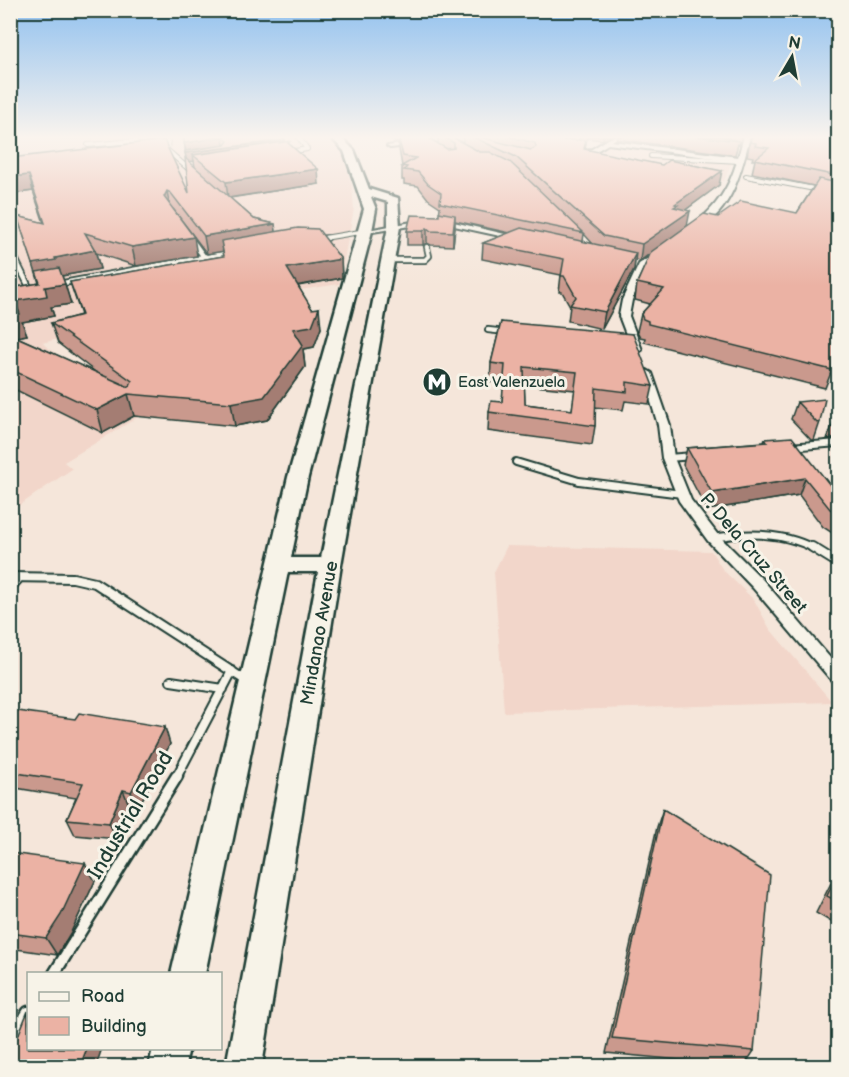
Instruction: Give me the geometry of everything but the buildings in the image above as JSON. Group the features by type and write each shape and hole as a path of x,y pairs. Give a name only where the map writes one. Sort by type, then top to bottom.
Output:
{"main road":[{"name":"Mindanao Avenue","path":"244,1066 330,565 365,294 366,231 370,209 360,186"},
{"name":"Mindanao Avenue","path":"188,972 298,477 365,294 387,260 394,227 393,200 362,191"},
{"path":"280,566 330,565"},
{"path":"167,1066 171,1050"}],"street":[{"path":"692,230 719,210 729,195 731,186"},
{"path":"366,231 445,222 531,240"},
{"name":"P. Dela Cruz Street","path":"667,248 637,265 624,316 631,345 664,425 668,458 682,494 713,538 758,584 838,677"}],"lane":[{"path":"801,186 827,191"},
{"path":"184,230 204,256"},
{"path":"310,240 366,231"},
{"path":"505,244 521,238"},
{"path":"387,260 425,260 429,255 427,247"},
{"path":"10,248 30,289 42,286"},
{"path":"53,284 235,252"},
{"path":"488,330 510,332"},
{"path":"785,448 838,443"},
{"path":"668,458 700,455"},
{"path":"516,462 579,481 682,494"},
{"path":"713,538 741,533 765,533 805,543 823,551 838,563"},
{"path":"10,588 15,577 67,577 95,583 253,685"},
{"name":"Industrial Road","path":"55,972 170,790 232,671"},
{"path":"171,681 223,689"},
{"path":"10,1040 27,1014"}],"shaded area":[{"path":"11,186 352,186 354,209 339,284 171,310 42,343 107,392 158,405 64,462 72,469 11,511"},
{"path":"507,546 711,551 723,570 754,600 770,629 832,702 504,712 494,572"}],"place":[{"name":"East Valenzuela","path":"437,382"}]}
